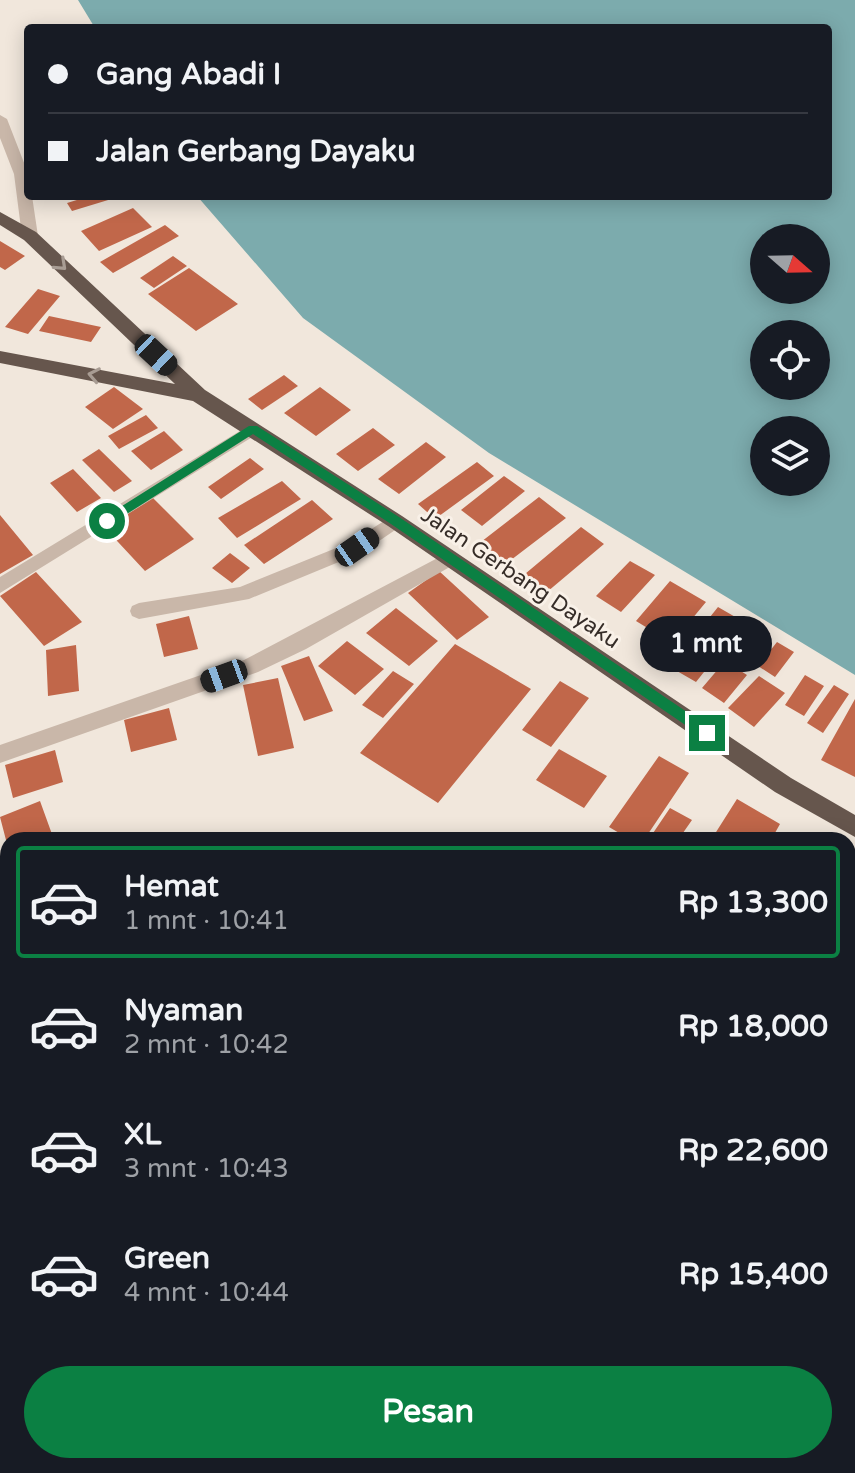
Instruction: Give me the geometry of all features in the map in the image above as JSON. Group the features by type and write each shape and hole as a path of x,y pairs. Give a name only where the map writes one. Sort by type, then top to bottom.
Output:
{"highway":[{"name":"Jalan Gerbang Dayaku","path":"0,217 30,236 198,395 395,521 783,785 855,827"},
{"name":"Jalan Gerbang Dayaku","path":"0,357 198,395"}],"street":[{"path":"0,119 21,174 24,195"},
{"path":"25,200 30,236"},
{"path":"0,586 253,429"},
{"path":"139,611 242,594 357,547 395,521"},
{"path":"0,754 251,666 299,643 449,559"}],"water":[{"path":"78,0 855,0 855,675 489,453 303,318 200,200 832,200 832,24 93,24"}],"building":[{"path":"77,200 108,200 72,211 67,203"},
{"path":"133,208 152,227 99,251 81,231"},
{"path":"165,225 179,236 113,273 100,262"},
{"path":"0,241 25,256 5,270 0,267"},
{"path":"173,256 187,266 154,288 140,278"},
{"path":"189,268 238,304 196,331 148,294"},
{"path":"38,289 60,296 28,334 5,327"},
{"path":"49,316 101,327 91,342 39,331"},
{"path":"284,375 298,386 262,410 248,399"},
{"path":"114,387 143,409 113,429 85,407"},
{"path":"320,387 351,410 316,436 284,413"},
{"path":"146,415 158,428 119,449 108,436"},
{"path":"373,428 395,445 358,471 336,454"},
{"path":"164,431 183,450 151,470 131,451"},
{"path":"426,442 446,457 399,494 378,479"},
{"path":"99,449 132,481 114,492 82,460"},
{"path":"250,458 264,469 221,499 208,487"},
{"path":"477,462 494,476 435,519 418,504"},
{"path":"73,469 101,498 77,512 50,483"},
{"path":"504,476 525,491 482,526 461,510"},
{"path":"282,481 301,499 237,538 218,518"},
{"path":"539,497 566,518 503,566 477,545"},
{"path":"153,498 194,539 145,571 105,528"},
{"path":"312,500 333,519 264,564 244,545"},
{"path":"0,515 33,555 0,574"},
{"path":"581,527 604,544 547,592 525,574"},
{"path":"230,553 250,568 232,583 212,568"},
{"path":"630,561 655,575 621,612 596,596"},
{"path":"439,571 489,617 457,640 408,593"},
{"path":"36,572 82,622 44,646 0,596"},
{"path":"670,581 706,602 672,643 636,621"},
{"path":"718,607 744,622 696,682 670,667"},
{"path":"396,608 438,641 409,666 366,633"},
{"path":"189,616 198,649 164,657 156,624"},
{"path":"755,627 771,636 748,664 732,654"},
{"path":"347,641 384,669 355,695 318,666"},
{"path":"777,642 794,652 775,677 758,666"},
{"path":"455,644 531,689 438,803 360,753"},
{"path":"76,645 79,691 48,696 46,650"},
{"path":"309,656 333,711 304,721 281,666"},
{"path":"725,661 747,675 724,703 702,688"},
{"path":"393,671 414,684 383,718 362,705"},
{"path":"805,675 824,686 804,716 785,705"},
{"path":"759,676 785,693 754,727 728,708"},
{"path":"278,678 294,748 258,756 243,685"},
{"path":"560,681 589,698 551,747 522,730"},
{"path":"834,685 849,694 823,733 807,723"},
{"path":"855,699 855,777 821,760"},
{"path":"169,708 177,740 131,752 124,720"},
{"path":"559,749 607,776 584,808 536,780"},
{"path":"55,750 63,782 13,798 5,765"},
{"path":"659,756 689,773 649,832 617,832 609,827"},
{"path":"737,799 780,824 776,832 716,832"},
{"path":"40,801 51,832 4,832 0,817"},
{"path":"670,808 692,820 684,832 654,832"}],"route":[{"path":"107,521 253,429 395,521 707,733"}]}
